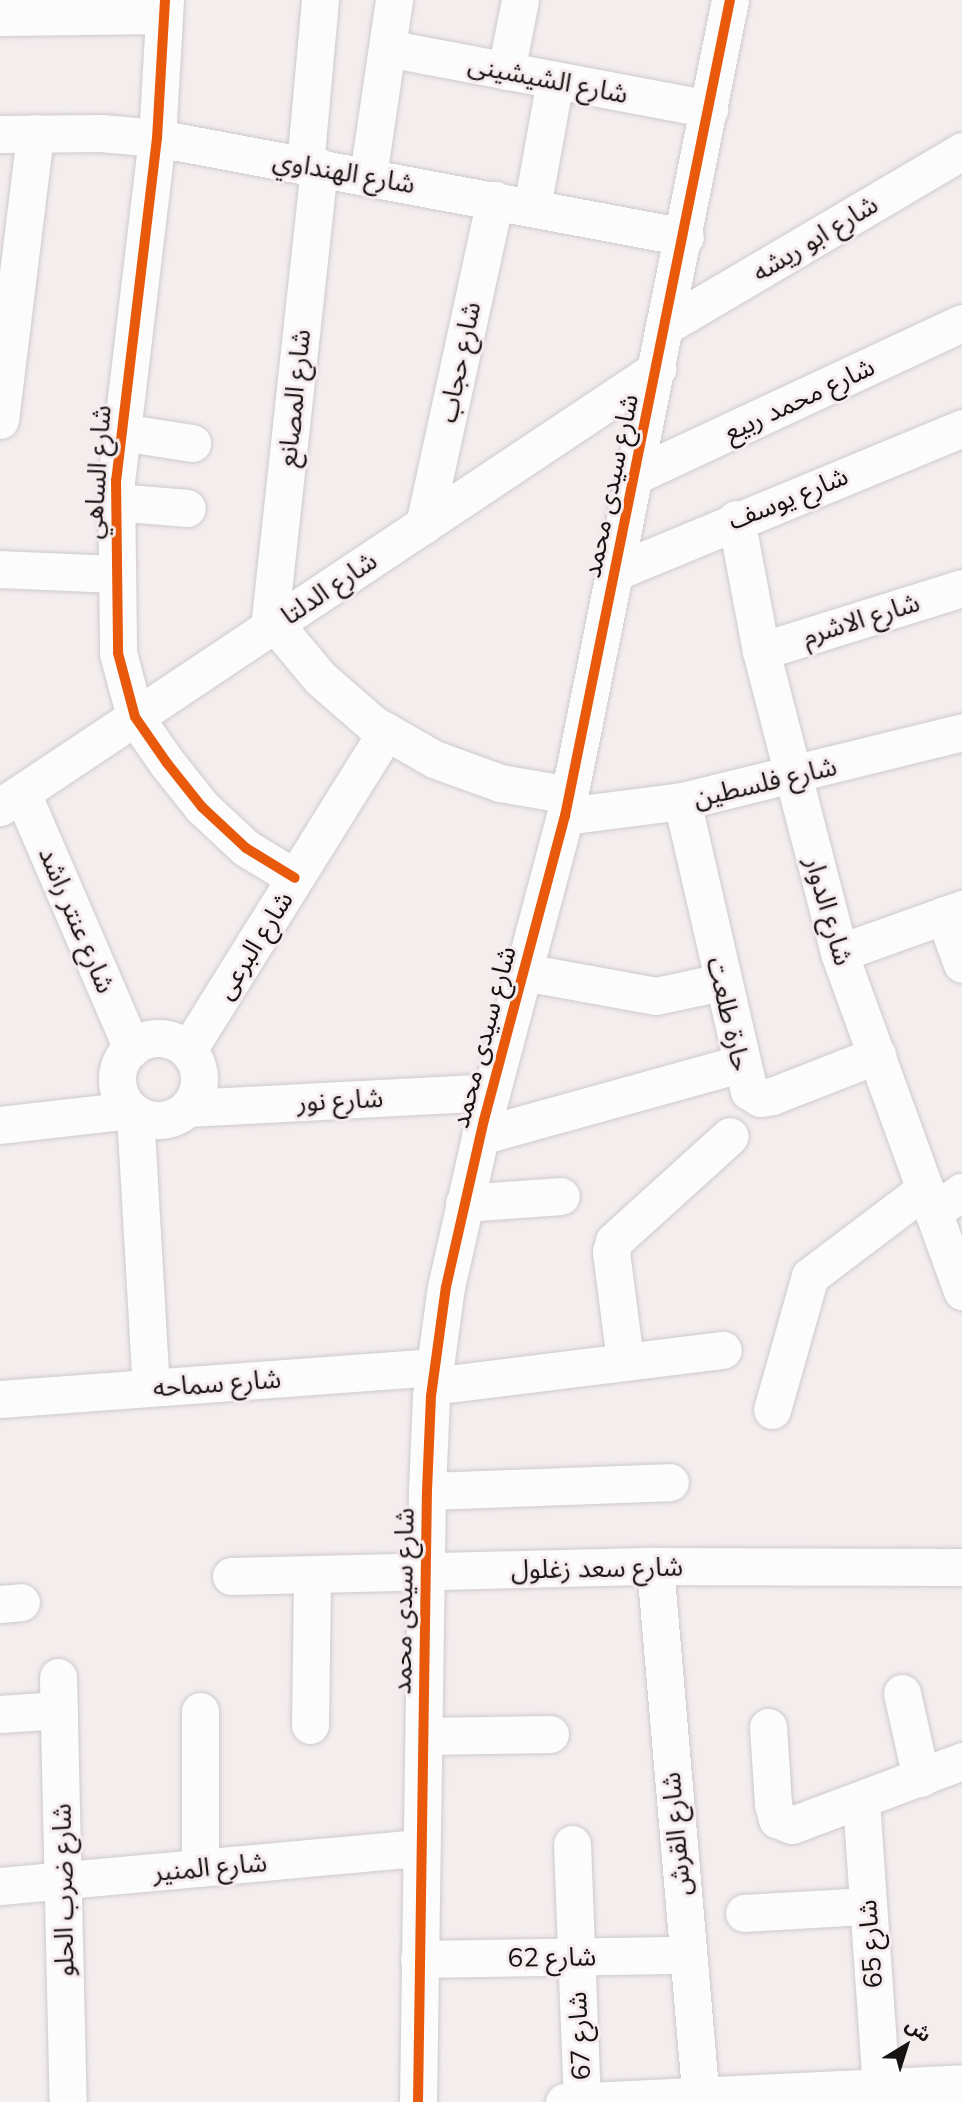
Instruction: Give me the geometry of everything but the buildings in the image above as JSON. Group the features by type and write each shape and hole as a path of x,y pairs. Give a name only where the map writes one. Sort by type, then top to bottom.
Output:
{"street":[{"name":"شارع المصانع","path":"272,626 312,166 320,0"},
{"path":"368,176 394,0"},
{"path":"506,71 520,0"},
{"name":"شارع سيدى محمد","path":"418,2102 425,1571 433,1376 464,1203 568,806 685,237 730,0"},
{"path":"0,17 165,8"},
{"name":"شارع الساهي","path":"165,8 157,138 115,502 114,574 118,653 135,718 202,807 246,848 295,878"},
{"name":"شارع الشيشينى","path":"387,48 709,109"},
{"path":"532,207 555,80"},
{"name":"شارع الهنداوي","path":"18,134 157,138 685,237"},
{"path":"0,420 18,134"},
{"name":"شارع ابو ريشه","path":"667,325 962,151"},
{"name":"شارع حجاب","path":"424,525 495,200"},
{"name":"شارع محمد ربيع","path":"636,475 962,323"},
{"name":"شارع الدلتا","path":"11,800 657,369"},
{"name":"شارع يوسف","path":"615,572 736,519 962,428"},
{"path":"121,432 192,443"},
{"path":"115,502 187,508"},
{"name":"شارع الدوار","path":"736,519 761,651 839,953 877,1055 940,1197 962,1291"},
{"path":"0,569 114,574"},
{"name":"شارع الاشرم","path":"761,651 962,588"},
{"name":"شارع فلسطين","path":"272,626 320,678 386,732 434,759 568,806 681,801 792,778 962,732"},
{"name":"شارع البرعى","path":"188,1050 386,732"},
{"name":"شارع عنتر راشد","path":"11,800 132,1048"},
{"name":"حارة طلعت","path":"681,801 739,1064 749,1091 760,1098 877,1055"},
{"path":"839,953 953,912 962,964"},
{"path":"524,972 656,996 721,982"},
{"path":"0,1125 133,1112 163,1120 188,1108 200,1079 188,1050 166,1039 143,1041 132,1048 123,1059 117,1086 133,1112 151,1388"},
{"path":"480,1136 739,1064"},
{"name":"شارع نور","path":"188,1108 492,1092"},
{"path":"625,1360 611,1252 614,1241 730,1136"},
{"path":"464,1203 561,1196"},
{"path":"772,1410 810,1276 940,1197"},
{"name":"شارع سماحه","path":"0,1399 151,1388 433,1376 723,1350"},
{"path":"427,1491 670,1482"},
{"name":"شارع سعد زغلول","path":"231,1576 655,1566 962,1567"},
{"name":"شارع القرش","path":"655,1566 686,1955 701,2099"},
{"path":"310,1725 312,1574"},
{"path":"902,1693 921,1778"},
{"name":"شارع ضرب الحلو","path":"0,1714 59,1694 68,2102"},
{"path":"200,1711 200,1868"},
{"path":"768,1727 777,1819 792,1825 861,1802 962,1761"},
{"path":"424,1736 550,1734"},
{"name":"شارع 65","path":"861,1802 881,2087"},
{"name":"شارع 67","path":"572,1844 582,2102"},
{"name":"شارع المنير","path":"0,1886 420,1848"},
{"path":"744,1913 867,1906"},
{"name":"شارع 62","path":"419,1959 686,1955"},
{"path":"564,2102 828,2096 881,2087 962,2084"}],"cycle path":[{"path":"165,0 157,138 116,480 118,653 135,717 167,763 202,807 246,848 295,878"},
{"path":"418,2102 427,1491 431,1396 446,1287 484,1120 565,816 730,0"}]}
